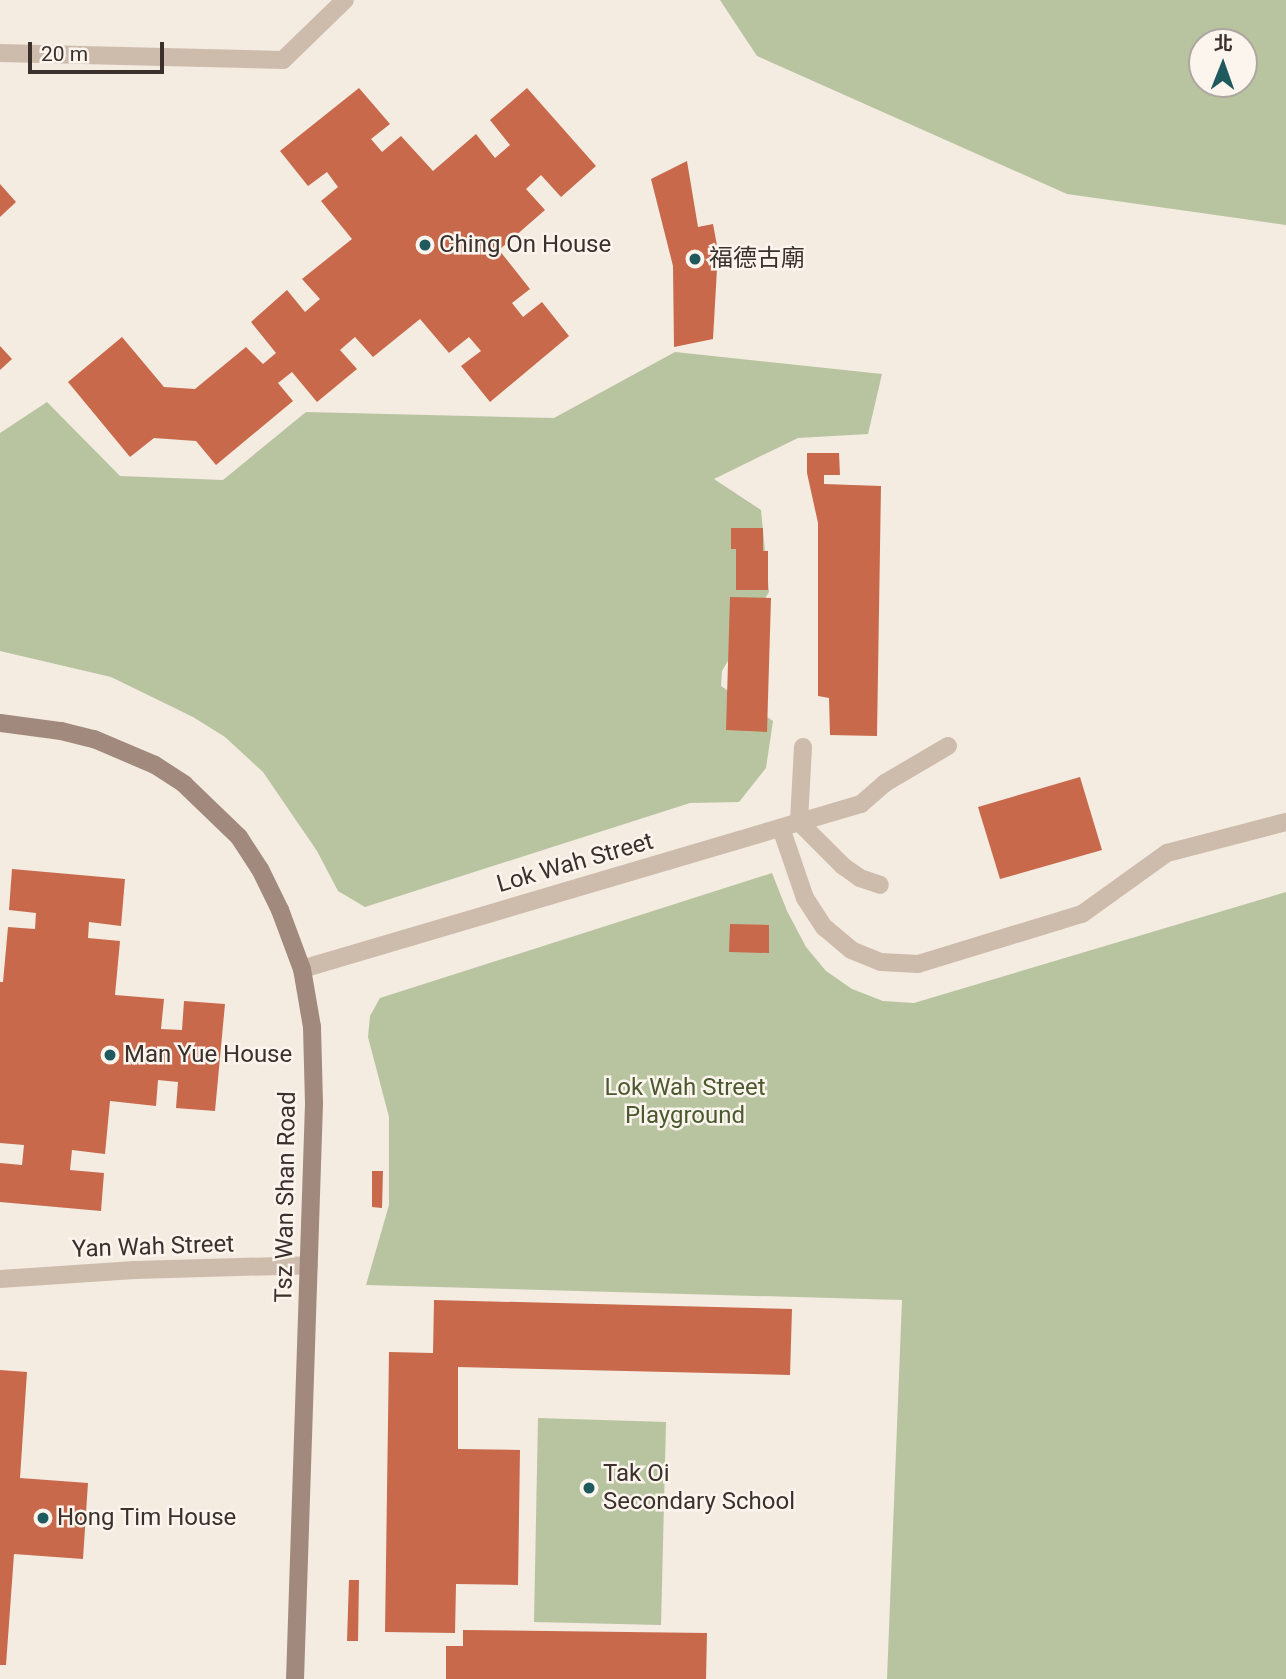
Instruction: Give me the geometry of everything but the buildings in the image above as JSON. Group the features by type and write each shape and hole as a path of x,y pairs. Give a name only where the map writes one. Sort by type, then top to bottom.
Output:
{"main road":[{"name":"Tsz Wan Shan Road","path":"0,723 61,731 94,739 155,765 184,784 239,838 260,869 280,910 302,969 313,1027 314,1104 295,1679"}],"street":[{"path":"0,53 283,60 345,0"},
{"name":"Lok Wah Street","path":"302,969 861,804 884,783 948,746"},
{"path":"803,747 799,822 843,866 860,878 880,885"},
{"path":"781,828 805,898 824,927 851,950 881,962 918,964 1082,914 1167,853 1286,822"},
{"name":"Yan Wah Street","path":"0,1279 135,1270 309,1265"}],"green space":[{"path":"720,0 1286,0 1286,225 1067,194 757,56"},
{"path":"675,352 882,374 868,434 798,438 714,479 761,510 769,592 722,671 721,686 773,721 766,768 739,802 690,803 365,907 338,891 317,851 263,772 225,737 193,717 111,677 0,651 0,433 47,402 120,476 223,480 306,412 554,418"},
{"name":"Lok Wah Street Playground","path":"772,873 787,911 806,947 826,971 852,989 883,1001 914,1003 1286,892 1286,1679 887,1679 902,1300 366,1285 389,1205 389,1117 368,1037 370,1016 380,998"},
{"path":"538,1418 666,1422 661,1625 534,1622"}],"place":[{"name":"Ching On House","path":"425,245"},
{"name":"福德古廟","path":"695,259"},
{"name":"Man Yue House","path":"110,1055"},
{"name":"Tak Oi Secondary School","path":"589,1488"},
{"name":"Hong Tim House","path":"43,1518"}]}
